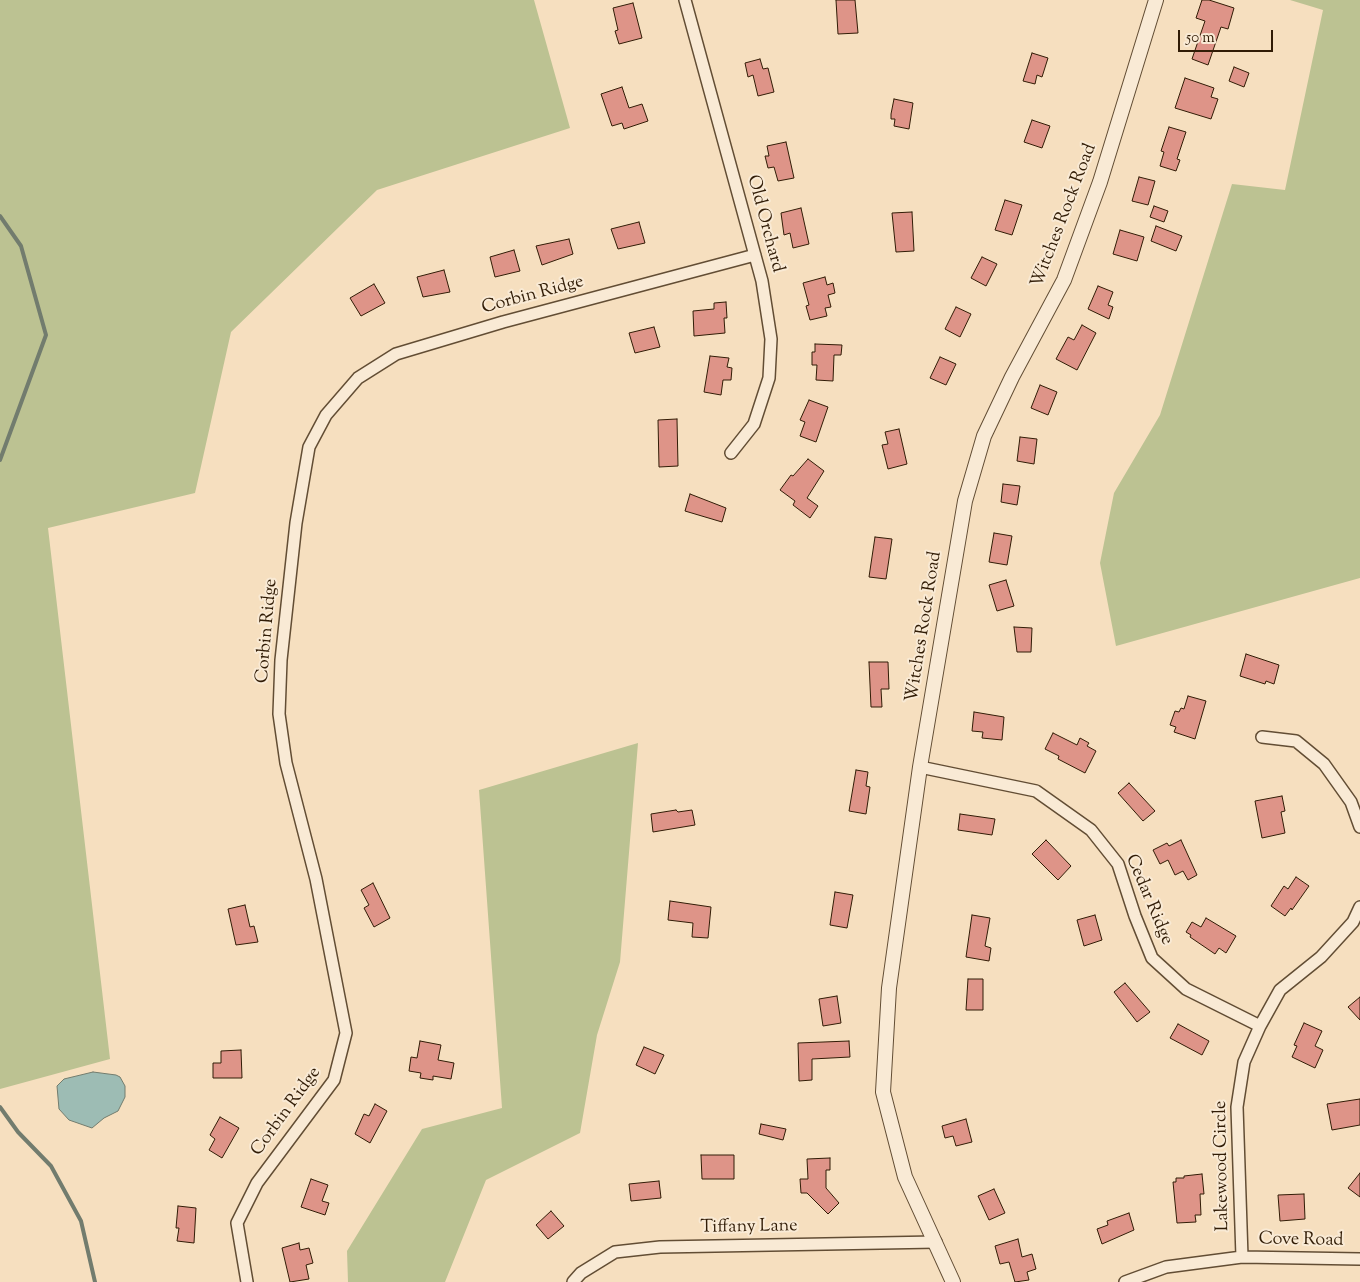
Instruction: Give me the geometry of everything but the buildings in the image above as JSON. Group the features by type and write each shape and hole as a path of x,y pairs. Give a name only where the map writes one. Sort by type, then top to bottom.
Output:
{"street":[{"name":"Old Orchard","path":"685,0 762,281 771,339 769,378 754,424 732,453"},
{"name":"Witches Rock Road","path":"953,1282 905,1177 883,1092 888,988 920,767 965,501 984,436 1012,377 1064,280 1100,182 1156,0"},
{"name":"Corbin Ridge","path":"247,1282 237,1223 257,1183 334,1080 346,1032 316,879 286,763 279,714 281,660 296,523 309,447 326,415 358,378 396,354 602,295 755,256"},
{"path":"1262,737 1296,741 1324,764 1351,802 1360,827"},
{"name":"Cedar Ridge","path":"920,767 1036,791 1092,830 1118,864 1135,916 1152,958 1186,989 1260,1026"},
{"name":"Lakewood Circle","path":"1242,1257 1237,1107 1244,1062 1260,1026 1280,990 1321,957 1353,922 1360,907"},
{"name":"Tiffany Lane","path":"573,1282 581,1273 615,1252 660,1247 936,1242"},
{"name":"Cove Road","path":"1125,1282 1166,1267 1242,1257 1360,1259"}],"green space":[{"path":"0,0 534,0 570,128 377,190 231,332 195,493 48,528 110,1059 0,1089"},
{"path":"1290,0 1360,0 1360,578 1116,646 1100,563 1114,493 1160,415 1232,184 1285,190 1323,10"},
{"path":"638,743 620,962 597,1035 580,1133 486,1180 445,1282 348,1282 347,1251 422,1129 502,1108 479,790"}],"water":[{"path":"93,1072 120,1077 125,1086 125,1097 118,1111 104,1118 92,1128 69,1120 59,1109 57,1086 64,1079"}],"waterway":[{"path":"0,216 21,246 46,335 0,460"},
{"path":"0,1107 18,1132 51,1166 81,1221 95,1282"}]}
